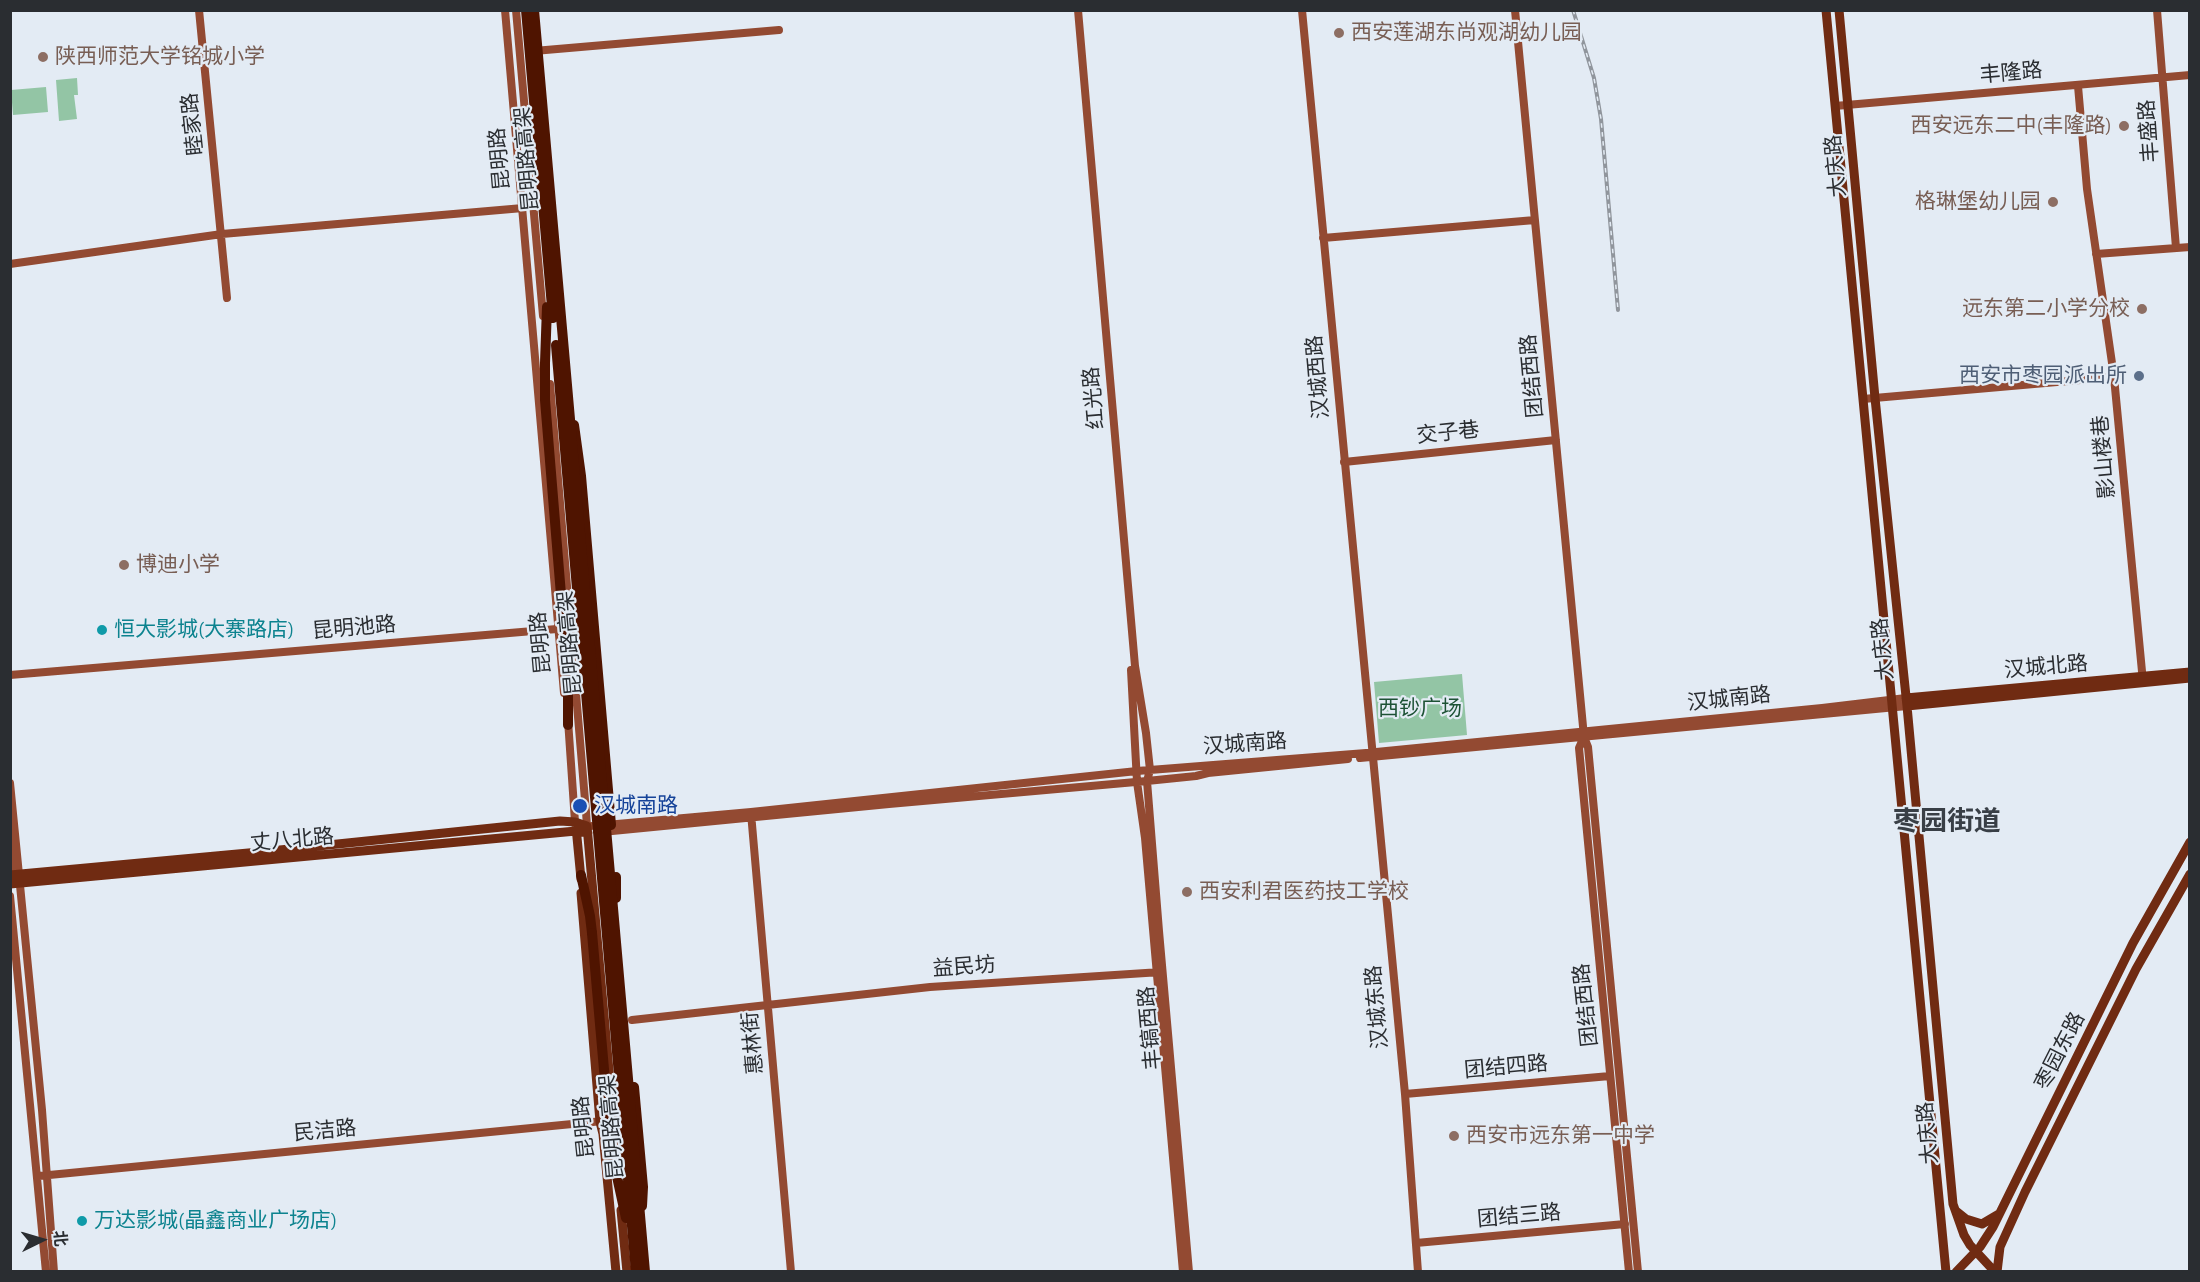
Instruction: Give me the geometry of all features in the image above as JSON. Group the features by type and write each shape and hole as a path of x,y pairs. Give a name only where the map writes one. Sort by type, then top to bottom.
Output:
{"highway":[{"name":"昆明路高架","path":"526,10 636,1272"},
{"name":"昆明路高架","path":"534,10 645,1272"},
{"path":"549,274 544,363 545,400 560,624 568,668 568,724"},
{"path":"568,395 580,467 611,825"},
{"path":"581,875 592,933 611,1149 634,1251"},
{"path":"616,877 616,903 644,1187 641,1230"}],"main road":[{"name":"大庆路","path":"1826,10 1947,1272"},
{"name":"大庆路","path":"1839,10 1950,1181 1954,1209 1964,1235 1975,1251 1996,1272"},
{"name":"汉城北路","path":"2143,680 2190,672"},
{"name":"汉城北路","path":"1906,702 2143,680 2190,678"},
{"name":"丈八北路","path":"14,878 576,826 588,830"},
{"name":"昆明路","path":"576,826 600,1122 616,1272"},
{"name":"昆明路","path":"588,830 627,1272"},
{"name":"枣园东路","path":"1956,1272 1993,1227 2133,943 2190,842"},
{"name":"枣园东路","path":"1996,1272 2000,1247 2030,1182 2136,969 2190,874"},
{"path":"1938,1183 1950,1181"},
{"path":"1954,1209 1966,1219 1982,1224 2001,1212"}],"street":[{"name":"睦家路","path":"199,10 227,298"},
{"name":"昆明路","path":"505,10 560,624"},
{"name":"昆明路","path":"516,10 588,830"},
{"name":"红光路","path":"1076,10 1135,666 1150,770 1148,781"},
{"name":"红光路","path":"1076,10 1130,661 1137,782"},
{"name":"汉城西路","path":"1302,10 1371,740"},
{"name":"团结西路","path":"1515,10 1638,1272"},
{"name":"丰盛路","path":"2157,10 2176,248"},
{"path":"509,53 779,30"},
{"name":"丰隆路","path":"1835,106 2190,75"},
{"name":"影山楼巷","path":"2078,86 2087,189 2114,377 2143,680"},
{"path":"10,264 222,234 419,219 523,208"},
{"path":"1323,238 1535,220"},
{"path":"2096,254 2190,247"},
{"path":"1863,399 2114,377"},
{"name":"交子巷","path":"1344,462 1556,440"},
{"name":"昆明池路","path":"10,675 560,624"},
{"name":"汉城南路","path":"588,830 1148,781 1372,754 1906,702"},
{"name":"昆明路","path":"568,724 576,826"},
{"name":"团结西路","path":"1584,734 1579,748 1629,1272"},
{"name":"汉城东路","path":"1371,740 1418,1272"},
{"name":"汉城南路","path":"588,830 611,825 751,815 1137,771 1372,754"},
{"name":"丰镐西路","path":"1148,781 1183,1272"},
{"name":"丰镐西路","path":"1137,782 1160,972 1189,1272"},
{"path":"10,783 14,878"},
{"name":"惠林街","path":"751,815 791,1272"},
{"path":"10,843 42,1176 46,1272"},
{"path":"10,896 54,1272"},
{"name":"益民坊","path":"632,1020 930,987 1160,972"},
{"name":"团结四路","path":"1404,1094 1610,1076"},
{"name":"民洁路","path":"42,1176 614,1120"},
{"name":"团结三路","path":"1416,1243 1625,1224"}],"green space":[{"path":"77,78 78,95 74,95 77,119 59,121 56,80"},
{"path":"46,87 48,112 13,115 11,90"},
{"name":"西钞广场","path":"1462,674 1467,735 1379,743 1374,682"}],"railway":[{"path":"1573,10 1594,78 1601,119 1618,310"}],"place":[{"name":"西安莲湖东尚观湖幼儿园","path":"1339,33"},
{"name":"陕西师范大学铭城小学","path":"43,57"},
{"name":"西安远东二中(丰隆路)","path":"2124,126"},
{"name":"格琳堡幼儿园","path":"2053,202"},
{"name":"远东第二小学分校","path":"2142,309"},
{"name":"西安市枣园派出所","path":"2139,376"},
{"name":"博迪小学","path":"124,565"},
{"name":"恒大影城(大寨路店)","path":"102,630"},
{"name":"汉城南路","path":"580,806"},
{"name":"西安利君医药技工学校","path":"1187,892"},
{"name":"西安市远东第一中学","path":"1454,1136"},
{"name":"万达影城(晶鑫商业广场店)","path":"82,1221"}],"district":[{"name":"枣园街道","path":"1947,822"}]}
